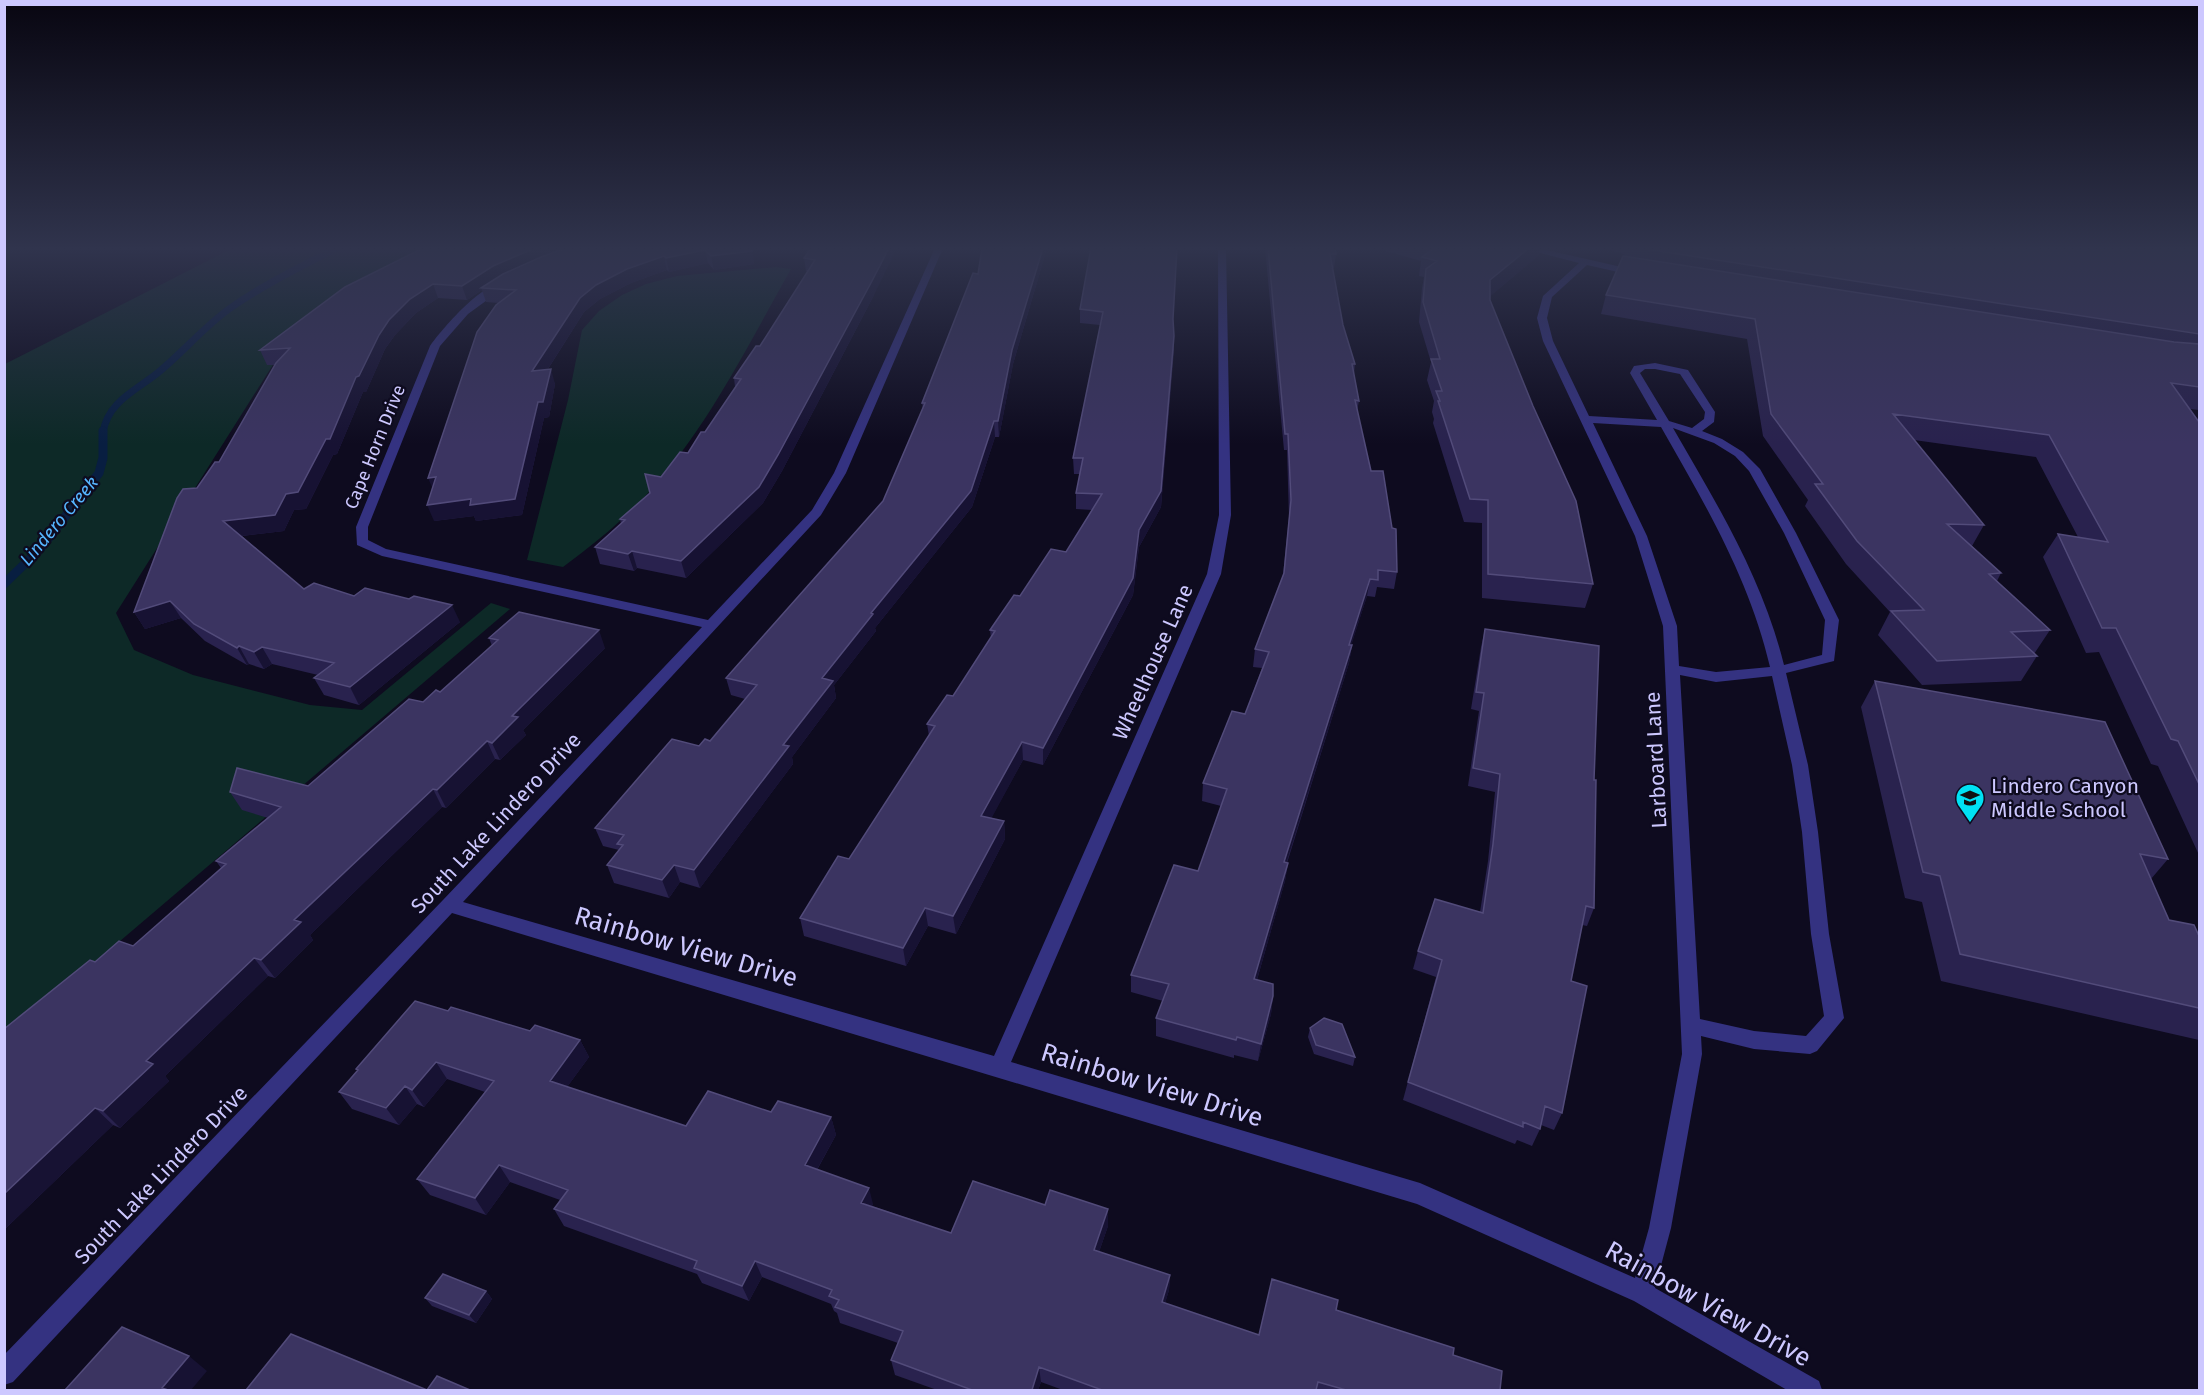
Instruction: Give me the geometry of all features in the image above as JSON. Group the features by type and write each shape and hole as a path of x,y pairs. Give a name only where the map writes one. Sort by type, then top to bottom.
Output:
{"street":[{"name":"Cape Horn Drive","path":"463,313 454,321 435,346 362,526 362,542 382,552 713,625"},
{"name":"South Lake Lindero Drive","path":"4,1373 449,905 817,512 840,473 910,313"},
{"name":"Wheelhouse Lane","path":"999,1066 1214,574 1225,514 1223,313"},
{"name":"Larboard Lane","path":"1543,313 1542,318 1548,341 1641,536 1670,626 1692,1054 1660,1228 1642,1293"},
{"path":"1690,1025 1754,1040 1810,1045 1834,1018 1820,934 1810,832 1800,765 1768,628 1737,553 1666,424 1635,373 1638,368 1646,365 1663,366 1684,372 1710,412 1710,420 1693,432"},
{"path":"1585,419 1666,424 1718,441 1738,454 1754,469 1790,533 1832,620 1829,658 1777,671 1716,677 1672,669"},
{"name":"Rainbow View Drive","path":"449,905 999,1066 1420,1194 1642,1293 1810,1390"}],"green space":[{"path":"105,313 326,313 293,333 116,613 134,650 193,675 310,705 362,710 491,603 510,609 5,1039 5,364"},
{"path":"597,313 767,313 709,413 670,467 629,512 563,567 527,560 568,400 582,330"}],"building":[{"path":"310,313 396,313 379,335 359,376 356,377 330,439 326,439 298,492 286,494 275,515 223,521 304,589 314,583 354,596 365,588 409,599 414,596 452,605 350,687 314,678 334,663 262,647 254,652 239,646 237,648 194,624 170,601 134,612 177,498 183,489 197,488 215,462 219,462 276,363 290,348 260,350"},
{"path":"490,313 570,313 532,371 551,369 543,402 538,402 515,499 470,505 471,499 427,505 436,477 428,478 477,332"},
{"path":"781,313 855,313 759,487 681,561 632,551 628,554 595,547 625,520 620,519 650,493 645,474 661,477 680,452 688,453 741,379 734,378 756,346 760,346"},
{"path":"957,313 1023,313 1012,350 998,421 994,421 971,491 871,613 873,614 822,678 833,681 783,745 789,746 694,870 674,865 662,880 607,865 623,845 617,844 624,835 595,828 672,739 699,746 705,739 710,741 757,685 726,678 883,501 925,403 922,403"},
{"path":"1103,313 1173,313 1174,336 1161,491 1139,530 1133,578 1043,748 1022,742 981,816 1004,821 953,916 925,908 903,948 800,918 838,856 849,859 935,726 927,724 947,695 953,696 995,631 990,630 1014,595 1020,596 1051,549 1066,552 1102,494 1076,493 1083,458 1073,458"},
{"path":"1274,313 1341,313 1355,364 1352,364 1359,401 1355,400 1371,471 1383,471 1392,528 1396,529 1397,572 1378,570 1378,580 1370,579 1349,645 1352,645 1284,862 1288,863 1254,979 1273,984 1273,996 1261,1044 1237,1037 1236,1040 1156,1018 1169,984 1131,975 1174,865 1198,871 1227,789 1203,783 1232,711 1245,714 1269,652 1255,649 1284,573 1291,500 1288,434 1285,434"},
{"path":"1426,313 1495,313 1533,406 1576,501 1593,584 1488,574 1488,500 1470,499 1438,401 1440,401 1436,391 1442,391 1431,359 1440,359"},
{"path":"1718,313 1989,313 2199,344 2199,387 2171,383 2199,422 2199,784 2178,741 2171,739 2116,628 2102,628 2058,534 2108,542 2049,435 1893,414 1984,525 1947,524 2001,573 1989,574 2050,630 2011,632 2037,656 1937,661 1891,611 1924,610 1857,541 1815,484 1823,484 1771,414 1755,319"},
{"path":"2063,313 2199,313 2199,334"},
{"path":"519,612 599,630 512,716 518,717 492,743 487,741 437,790 433,789 294,920 301,922 261,960 254,958 146,1061 153,1064 103,1111 95,1108 4,1194 4,1029 90,960 95,962 119,941 133,946 226,864 216,861 281,807 230,792 237,768 308,786 409,699 423,702 436,690 440,692 498,640 489,638"},
{"path":"1485,629 1599,646 1594,780 1596,780 1594,908 1586,906 1571,981 1587,986 1562,1113 1545,1106 1540,1129 1523,1122 1523,1127 1408,1082 1442,960 1418,951 1435,899 1483,913 1500,774 1473,768 1484,693 1476,692"},
{"path":"1875,681 2105,722 2168,859 2140,854 2169,920 2194,925 2199,936 2199,1008 1960,954 1940,876 1923,872"},
{"path":"415,1001 448,1011 451,1007 530,1031 535,1025 580,1040 550,1081 686,1126 708,1091 771,1112 778,1101 831,1117 805,1165 869,1188 861,1203 951,1233 973,1181 1045,1205 1050,1190 1108,1209 1094,1250 1170,1275 1162,1302 1259,1335 1272,1279 1338,1300 1336,1310 1454,1348 1453,1355 1502,1371 1500,1390 1346,1390 1318,1382 1316,1390 1102,1390 1039,1367 1032,1390 972,1390 891,1360 903,1331 835,1307 839,1300 829,1296 832,1290 755,1261 742,1286 694,1268 697,1261 554,1209 568,1190 499,1165 475,1198 417,1179 494,1081 436,1062 412,1090 405,1086 386,1108 339,1092"},
{"path":"1324,1018 1342,1024 1355,1057 1316,1045 1310,1028"},
{"path":"443,1274 486,1291 469,1315 425,1298"},
{"path":"122,1327 189,1356 162,1388 168,1390 65,1390"},
{"path":"291,1334 427,1390 246,1390"},
{"path":"437,1376 470,1390 427,1390"}],"waterway":[{"name":"Lindero Creek","path":"103,433 106,422 117,404 160,371 224,313"},
{"name":"Lindero Creek","path":"4,584 40,549 99,473 103,458 103,433"}],"place":[{"name":"Lindero Canyon Middle School","path":"1970,824"}]}
